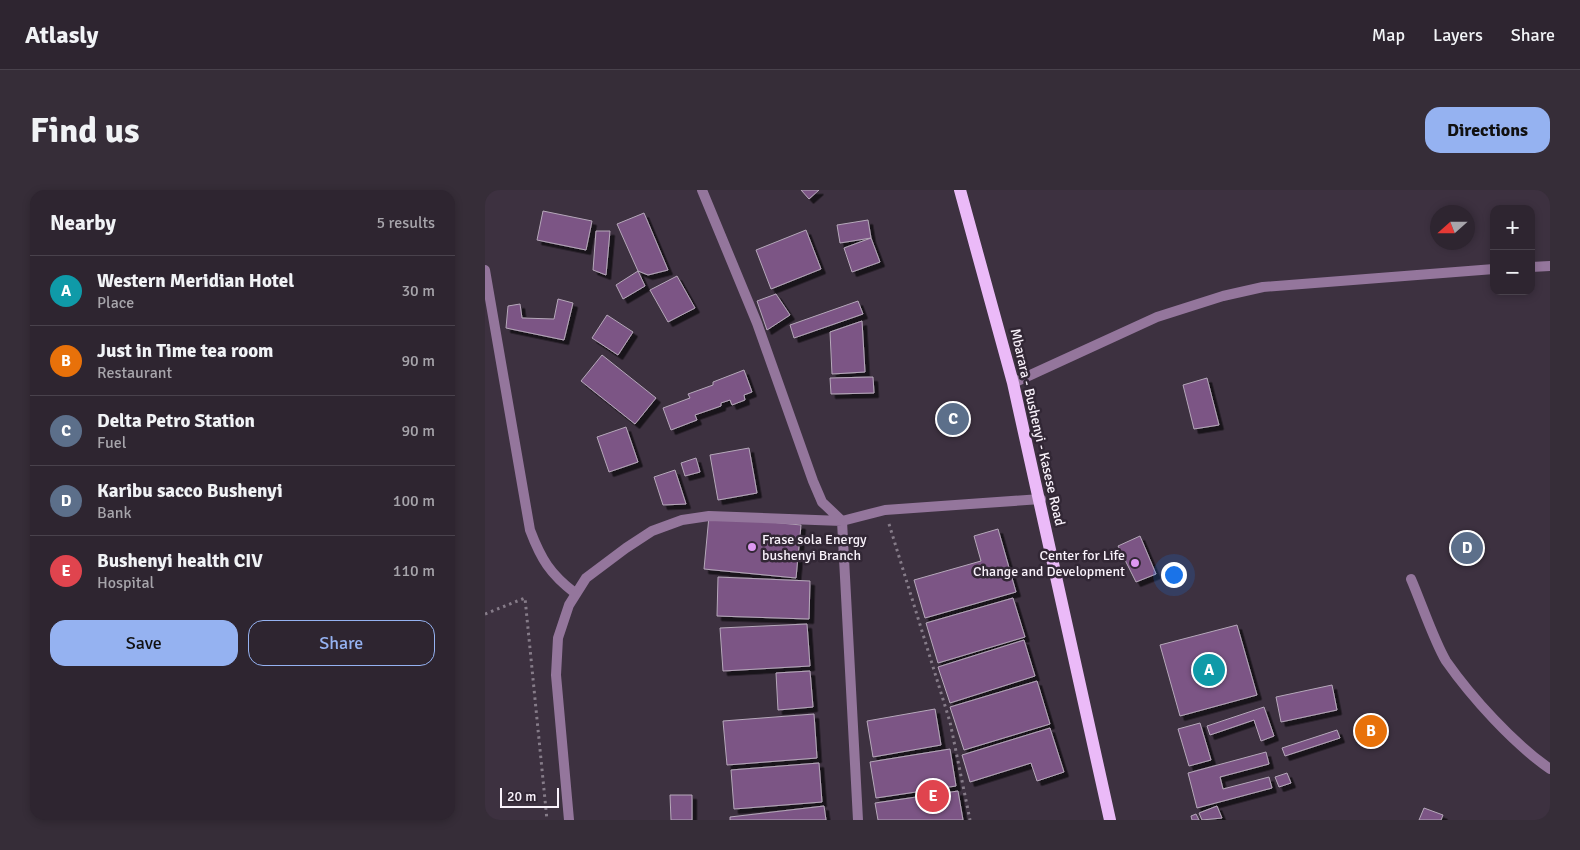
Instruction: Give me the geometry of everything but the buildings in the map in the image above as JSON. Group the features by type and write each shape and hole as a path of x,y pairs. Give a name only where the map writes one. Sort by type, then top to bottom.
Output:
{"main road":[{"name":"Mbarara - Bushenyi - Kasese Road","path":"961,190 1013,383 1041,500 1110,820"}],"street":[{"path":"702,190 757,323 813,481 822,502 841,521 858,820"},
{"path":"1535,267 1550,266"},
{"path":"1013,383 1157,317 1223,296 1263,287 1490,269"},
{"path":"485,270 530,530 537,550 555,578 575,593"},
{"path":"569,820 555,658 558,638 575,593 586,578 626,548 652,531 681,520 717,515 841,521 885,510 1041,500"},
{"path":"1411,579 1446,660 1494,718 1533,757 1550,769"}],"path":[{"path":"885,510 950,722 970,820"},
{"path":"485,614 525,598 547,820"}],"place":[{"name":"Delta Petro Station","path":"953,419"},
{"name":"Frase sola Energy bushenyi Branch","path":"752,547"},
{"name":"Karibu sacco Bushenyi","path":"1467,548"},
{"name":"Center for Life Change and Development","path":"1135,563"},
{"name":"Western Meridian Hotel","path":"1209,670"},
{"name":"Just in Time tea room","path":"1371,731"},
{"name":"Bushenyi health CIV","path":"933,796"}]}
